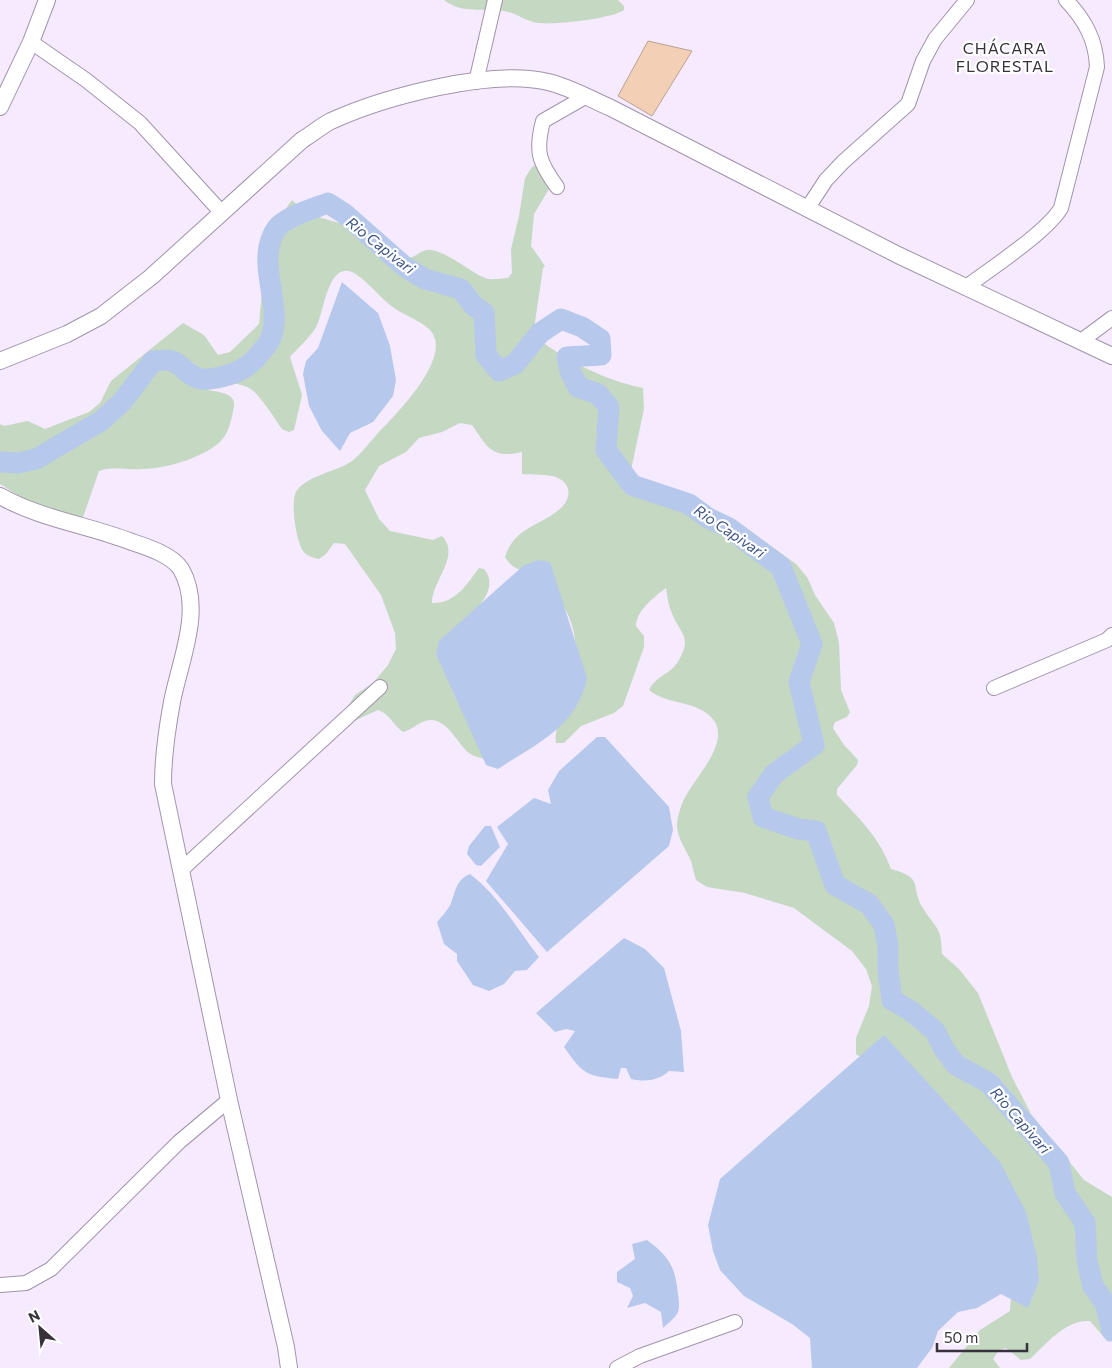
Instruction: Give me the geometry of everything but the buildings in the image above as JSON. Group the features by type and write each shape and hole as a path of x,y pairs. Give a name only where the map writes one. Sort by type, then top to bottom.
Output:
{"main road":[{"path":"0,106 31,42 46,0"},
{"path":"0,361 58,338 101,316 151,278 302,140 329,122 393,99 476,82 519,77 548,82 620,112 807,209 1112,356"},
{"path":"0,496 24,509 132,541 168,558 180,568 189,587 192,615 170,711 163,755 163,784 229,1100 286,1347 288,1368"}],"street":[{"path":"476,82 495,0"},
{"path":"807,209 826,180 843,162 908,104 923,61 935,39 967,0"},
{"path":"966,287 1043,228 1056,216 1061,208 1097,68 1096,52 1091,35 1083,20 1066,0"},
{"path":"31,42 86,80 140,123 222,213"},
{"path":"557,187 541,165 538,138 543,121 586,97"},
{"path":"1081,341 1112,318"},
{"path":"994,688 1107,640 1112,635"},
{"path":"181,870 380,687"},
{"path":"0,1285 26,1282 51,1269 180,1142 229,1100"},
{"path":"616,1368 640,1356 735,1322"}],"green space":[{"path":"444,0 618,0 624,6 624,10 582,21 537,23 507,12 465,9"},
{"path":"536,165 541,169 549,189 534,214 531,246 545,266 543,268 535,322 537,338 561,355 587,369 629,385 643,388 644,409 631,470 635,478 704,512 748,529 796,564 807,577 815,595 834,623 839,643 841,690 850,712 847,717 835,722 833,728 844,745 858,760 857,765 837,789 837,795 875,838 891,869 909,876 913,880 919,900 941,938 942,954 958,968 978,993 1012,1077 1031,1114 1084,1180 1112,1197 1112,1336 1108,1342 1090,1321 1081,1321 1065,1328 1030,1359 1021,1360 1006,1348 999,1350 993,1359 1000,1368 949,1368 980,1330 1010,1311 1014,1257 862,1058 856,1054 856,1038 869,1006 872,986 866,969 852,951 794,908 745,893 707,887 696,880 691,861 679,836 677,822 683,801 716,746 717,726 711,717 697,708 656,695 649,690 655,681 674,667 685,647 684,636 670,608 666,588 646,605 637,620 636,626 644,636 644,647 623,706 614,713 581,726 564,743 556,743 557,727 571,691 576,665 575,639 572,627 562,604 546,582 534,574 513,566 505,557 510,545 519,535 562,507 568,495 565,483 556,477 548,475 522,474 522,452 512,454 497,453 482,440 472,425 460,423 442,432 419,438 406,452 379,466 365,490 379,519 390,531 433,540 442,536 447,544 447,560 433,594 432,603 454,597 479,568 484,569 489,577 489,586 481,604 453,634 495,760 472,755 438,721 424,721 403,732 386,714 378,710 343,726 336,726 355,695 373,683 388,665 396,649 395,633 381,595 345,544 334,543 326,554 319,559 303,551 300,546 294,519 295,494 298,489 310,480 352,461 409,399 420,384 435,354 435,340 425,325 390,305 354,273 349,271 341,272 331,284 315,329 290,357 302,395 294,430 289,432 282,429 262,401 249,388 239,384 222,382 208,387 208,390 226,394 234,402 230,425 226,435 220,442 193,458 172,465 136,469 114,468 99,471 82,520 50,516 0,484 0,424 4,426 28,421 45,429 89,412 100,403 111,381 183,323 204,335 218,355 230,352 259,324 266,259 275,229 292,200 301,208 321,218 375,235 406,257 412,257 431,250 446,255 483,277 491,279 508,278 512,273 511,249 525,178 532,167"}],"water":[{"path":"342,282 378,313 390,346 396,380 393,396 373,422 350,433 340,451 322,431 309,406 303,374 306,361 318,348"},
{"path":"538,560 550,562 587,678 582,695 564,722 540,742 498,769 486,765 436,654 439,641 523,566"},
{"path":"597,737 605,737 669,807 673,830 669,846 547,952 486,881 508,844 497,827 534,798 551,804 548,790 559,771"},
{"path":"485,826 491,826 500,847 481,866 476,865 467,854 469,846"},
{"path":"470,874 490,892 539,957 527,970 515,971 504,984 489,991 473,985 457,961 457,954 444,944 437,922 450,905 459,882"},
{"path":"624,938 645,949 664,968 681,1031 684,1072 669,1071 656,1079 646,1080 631,1079 626,1068 621,1068 618,1079 592,1075 576,1063 564,1047 575,1031 566,1029 555,1032 536,1013"},
{"path":"884,1035 1000,1162 1026,1212 1037,1257 1039,1281 1028,1308 1001,1294 977,1308 958,1312 938,1331 932,1348 917,1368 812,1368 810,1338 792,1324 744,1296 720,1270 713,1251 708,1225 720,1179"},
{"path":"647,1240 670,1263 677,1285 678,1312 663,1328 661,1312 645,1303 627,1308 633,1296 630,1288 617,1282 617,1272 635,1259 632,1244"}],"waterway":[{"name":"Rio Capivari","path":"0,462 18,463 36,459 101,421 122,402 153,361 172,361 196,378 202,379 231,374 251,363 270,340 274,327 268,269 270,241 277,228 287,220 328,203 345,214 405,267 425,279 461,289 473,305 484,313 486,355 499,371 515,364 540,333 561,319 582,327 600,339 601,355 567,357 570,371 578,387 598,394 609,407 606,450 632,485 689,504 708,518 729,528 781,567 812,644 799,682 814,745 774,774 758,797 763,817 798,829 816,831 835,885 869,904 884,925 888,946 888,970 892,1000 911,1011 935,1031 944,1049 956,1065 989,1083 1059,1163 1065,1193 1085,1223 1087,1261 1093,1286 1105,1303 1112,1331"}],"district":[{"name":"CHÁCARA FLORESTAL","path":"1005,56"}]}
